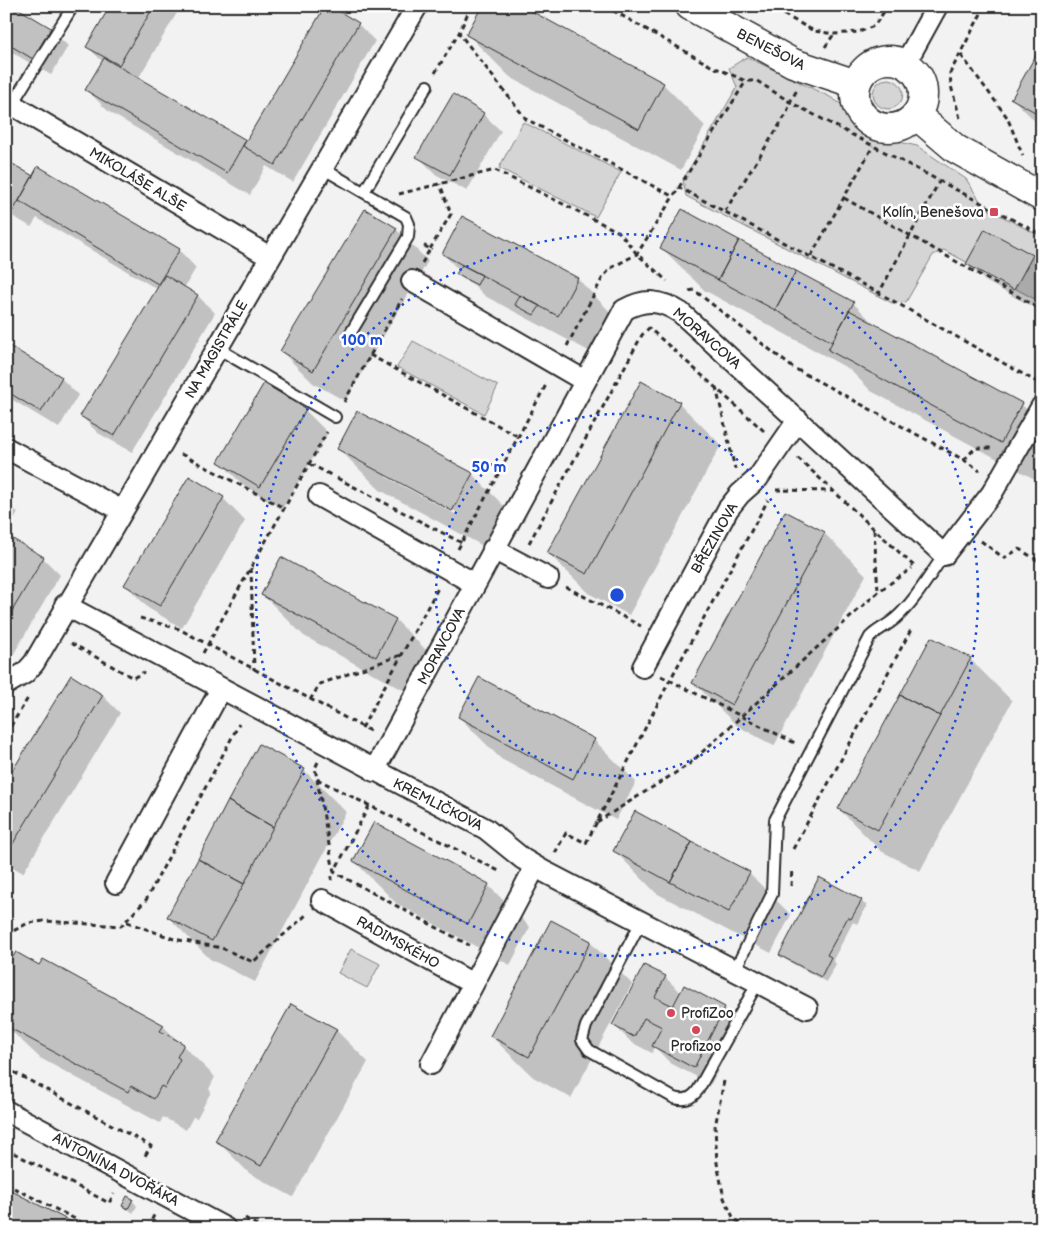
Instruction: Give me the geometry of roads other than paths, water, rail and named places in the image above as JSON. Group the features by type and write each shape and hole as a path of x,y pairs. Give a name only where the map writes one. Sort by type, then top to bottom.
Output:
{"street":[{"name":"NA MAGISTRÁLE","path":"6,684 26,673 34,663 65,605 417,6"},
{"name":"BENEŠOVA","path":"690,6 778,55 810,69 856,84"},
{"path":"906,64 937,6"},
{"path":"896,60 906,64 919,78 922,88 923,97 916,116 900,126 891,128 873,124 865,119 856,103 856,84 867,67 876,62 896,60"},
{"name":"MIKOLÁŠE ALŠE","path":"9,103 270,257"},
{"path":"916,116 956,149 1042,197"},
{"path":"412,281 585,381"},
{"name":"MORAVCOVA","path":"374,770 624,310 634,304 650,300 666,304 681,313 798,420 940,562"},
{"path":"940,562 992,493 996,483 1042,406"},
{"name":"BŘEZINOVA","path":"643,667 728,509 740,494 758,478 798,420"},
{"path":"6,448 121,510"},
{"path":"319,496 474,584"},
{"path":"493,549 548,578"},
{"name":"KREMLIČKOVA","path":"65,605 486,828 540,870 807,1008"},
{"path":"116,883 221,689"},
{"path":"431,1064 473,984 540,870"},
{"name":"RADIMSKÉHO","path":"322,900 473,984"},
{"name":"ANTONÍNA DVOŘÁKA","path":"6,1111 225,1228"}],"lane":[{"path":"9,103 73,6"},
{"path":"364,192 427,86"},
{"path":"322,168 406,217 409,224 408,236 350,334"},
{"path":"216,348 335,417"},
{"path":"735,970 772,894 774,885 773,830 775,820 870,637 878,629 895,619 940,562"},
{"path":"641,922 583,1033 584,1046 674,1098 685,1100 698,1090 722,1043 758,982"}],"place":[{"name":"Kolín, Benešova","path":"994,212"},
{"name":"ProfiZoo","path":"671,1013"},
{"name":"Profizoo","path":"696,1030"}]}
